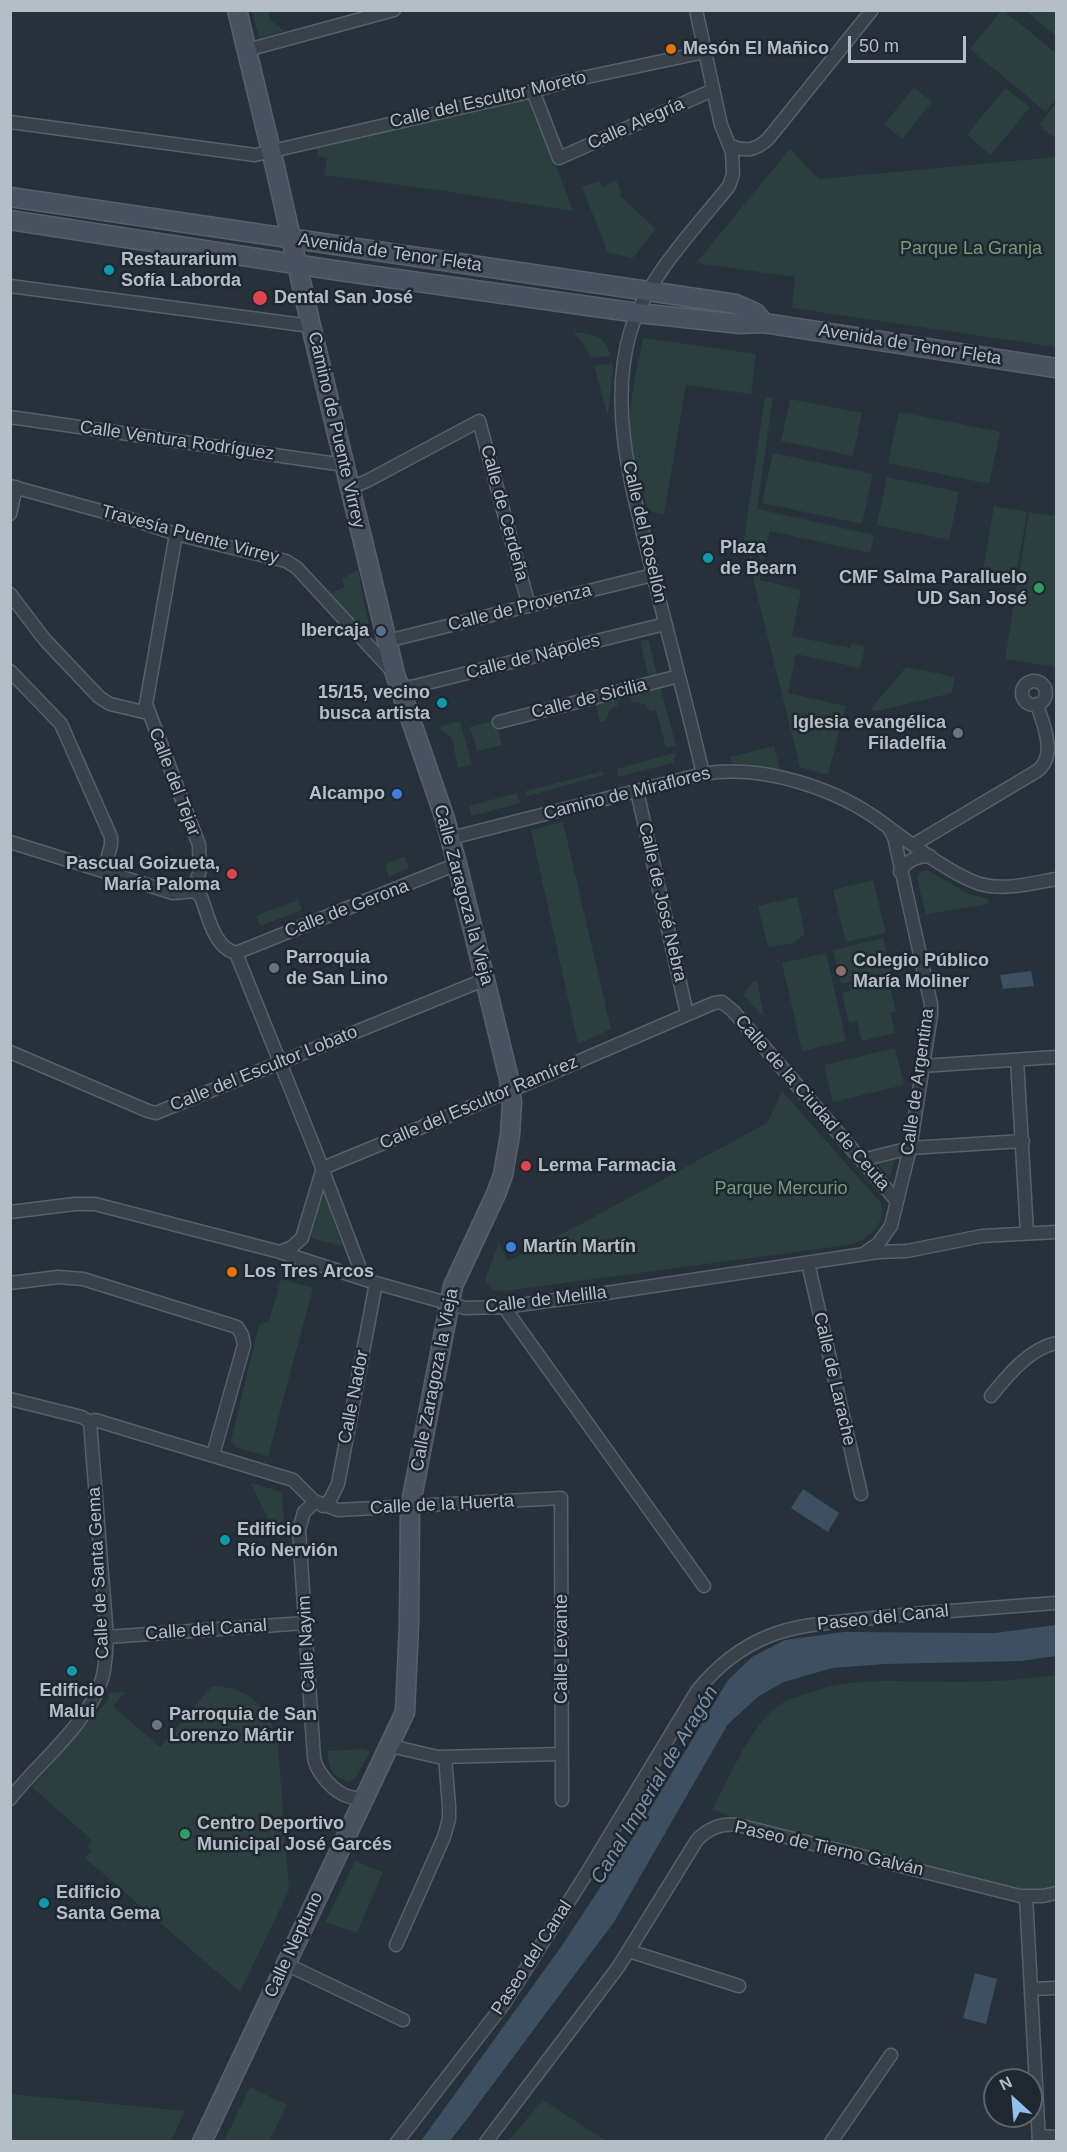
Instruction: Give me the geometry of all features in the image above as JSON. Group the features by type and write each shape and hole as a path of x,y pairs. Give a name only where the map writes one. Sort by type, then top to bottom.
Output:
{"main road":[{"name":"Camino de Puente Virrey","path":"236,11 272,152 349,488 398,680"},
{"name":"Avenida de Tenor Fleta","path":"10,197 736,304 756,313 764,323"},
{"name":"Avenida de Tenor Fleta","path":"10,220 638,313 740,324 764,323 1056,368"},
{"name":"Calle Zaragoza la Vieja","path":"388,1749 402,1720 406,1704 410,1508 448,1304 453,1286 503,1175 512,1117 511,1090 451,838 398,680"},
{"name":"Calle Neptuno","path":"202,2142 388,1749"}],"street":[{"path":"247,50 394,10"},
{"path":"696,10 721,125 732,152 750,150 768,139 872,10"},
{"name":"Calle del Escultor Moreto","path":"10,122 250,155 272,152 568,81 705,52"},
{"name":"Calle Alegría","path":"533,91 559,158 713,90"},
{"name":"Calle del Rosellón","path":"703,774 653,575 621,426 626,356 631,331 638,313 659,273 729,186 734,174 732,152"},
{"path":"10,286 311,326"},
{"name":"Calle Ventura Rodríguez","path":"10,417 344,465"},
{"name":"Calle de Cerdeña","path":"349,488 367,481 479,421 529,606"},
{"path":"10,514 13,487"},
{"name":"Travesía Puente Virrey","path":"13,487 176,534 279,558 292,564 398,680"},
{"path":"148,713 146,704 176,534"},
{"name":"Calle de Provenza","path":"387,641 653,575"},
{"name":"Calle del Tejar","path":"10,594 45,640 99,697 110,704 148,713 199,845 200,871 195,884 189,891"},
{"name":"Calle de Nápoles","path":"398,680 407,688 665,624"},
{"path":"10,671 62,727 111,837 104,872"},
{"name":"Calle de Sicilia","path":"499,722 679,676"},
{"path":"913,844 1037,771 1045,764 1048,748 1037,704"},
{"name":"Camino de Miraflores","path":"451,838 703,774 717,772 750,774 802,783 856,806 969,880 988,886 1006,886 1056,879"},
{"name":"Calle de José Nebra","path":"637,791 687,1014"},
{"name":"Calle de Argentina","path":"863,1254 879,1244 888,1233 910,1149 930,1021 930,1004 894,837 889,828"},
{"path":"10,842 173,893 195,891 201,897 221,945 236,953 323,1168 331,1195 370,1281"},
{"path":"900,872 903,866 911,861 930,856"},
{"name":"Calle de Gerona","path":"236,953 457,864"},
{"name":"Calle del Escultor Lobato","path":"10,1052 151,1113 160,1112 486,979"},
{"name":"Calle del Escultor Ramírez","path":"323,1168 714,1003 722,1002 727,1006"},
{"name":"Calle de la Ciudad de Ceuta","path":"727,1006 896,1200"},
{"path":"922,1066 1056,1057"},
{"path":"1017,1060 1027,1233"},
{"path":"862,1160 910,1149 1023,1141"},
{"path":"280,1252 292,1247 302,1238 323,1168"},
{"name":"Calle de Melilla","path":"10,1212 91,1203 280,1252 465,1308 504,1307 863,1254 907,1251 982,1236 1056,1232"},
{"name":"Calle de Larache","path":"808,1263 861,1494"},
{"path":"10,1283 58,1277 83,1279 229,1323 240,1331 244,1345 213,1455"},
{"name":"Calle Nador","path":"319,1504 330,1500 338,1484 370,1281"},
{"path":"504,1307 704,1586"},
{"path":"991,1396 1019,1365 1040,1349 1056,1343"},
{"path":"10,1399 82,1417 90,1422 95,1420 292,1480 319,1504"},
{"name":"Calle de Santa Gema","path":"10,1799 90,1706 103,1678 106,1637 90,1422"},
{"name":"Calle de la Huerta","path":"319,1504 345,1511 561,1498"},
{"name":"Calle Levante","path":"561,1498 561,1800"},
{"name":"Calle Nayim","path":"319,1504 309,1506 304,1512 299,1530 316,1769 333,1788 356,1797 365,1796"},
{"name":"Paseo del Canal","path":"396,2142 502,2005 585,1876 697,1691 730,1657 769,1636 798,1628 883,1617 1056,1603"},
{"name":"Calle del Canal","path":"106,1637 305,1623"},
{"path":"388,1749 395,1748 445,1757 561,1754"},
{"path":"396,1945 444,1837 449,1819 445,1757"},
{"name":"Paseo de Tierno Galván","path":"486,2142 619,1966 697,1840 705,1832 722,1825 748,1827 1026,1896 1056,1893"},
{"path":"1026,1896 1039,2139 1056,2137"},
{"path":"628,1951 739,1986"},
{"path":"286,1964 403,2020"},
{"path":"1031,1989 1056,1988"},
{"path":"831,2142 891,2055"}],"green space":[{"path":"252,11 268,11 271,21 285,31 259,38"},
{"path":"1001,11 1004,11 1056,53 1056,99 1046,112 970,49"},
{"path":"1026,11 1056,11 1056,36"},
{"path":"914,87 932,102 902,139 884,124"},
{"path":"1005,88 1030,107 991,155 967,135"},
{"path":"529,96 573,211 324,175 327,158 318,156 317,148"},
{"path":"1056,103 1056,139 1039,125"},
{"name":"Parque La Granja","path":"790,149 819,179 1056,157 1056,347 792,308 795,277 696,263"},
{"path":"616,180 622,194 620,196 656,229 633,258 608,253 582,187 599,181 602,187"},
{"path":"573,332 597,336 605,343 610,356 591,358 583,343"},
{"path":"643,338 756,354 751,394 686,385 664,514 648,511 631,444 632,398"},
{"path":"613,363 608,416 594,366"},
{"path":"765,397 773,397 757,509 874,535 870,553 770,531 763,561 751,547 747,547 744,539"},
{"path":"790,399 862,413 853,456 781,441"},
{"path":"899,412 1000,432 989,484 888,463"},
{"path":"773,453 873,474 862,524 762,503"},
{"path":"887,477 959,492 949,540 877,525"},
{"path":"994,506 1027,512 1016,577 983,571"},
{"name":"CMF Salma Paralluelo UD San José","path":"1029,512 1056,516 1056,667 1005,659"},
{"path":"750,555 762,568 760,580 801,590 792,636 850,648 852,643 865,646 860,668 796,654 788,693 846,706 828,775 800,767 749,562"},
{"path":"358,570 370,632 367,632 330,594 344,587 342,579"},
{"path":"648,639 657,675 649,677 640,641"},
{"path":"906,667 955,677 952,693 877,711 870,710"},
{"path":"660,687 676,745 666,748 656,710 650,711 645,704 632,702 630,695"},
{"path":"616,698 618,705 609,711 606,721 600,722 596,704"},
{"path":"496,720 502,745 477,751 470,727"},
{"path":"460,721 472,765 458,768 452,738 442,731 440,726"},
{"path":"774,746 780,770 732,763 730,757"},
{"path":"677,752 673,763 618,777 616,769"},
{"path":"603,771 604,775 527,796 526,791"},
{"path":"517,793 520,803 472,816 469,806"},
{"path":"563,822 611,1029 578,1044 531,830"},
{"path":"405,856 409,868 389,877 385,865"},
{"path":"927,870 969,894 988,899 989,904 926,914 917,878 920,872"},
{"path":"873,880 886,933 846,942 833,890"},
{"path":"797,897 805,934 794,943 768,947 758,906"},
{"path":"298,900 302,910 260,926 256,916"},
{"path":"883,938 892,972 841,984 833,950"},
{"path":"826,953 846,1041 802,1051 782,963"},
{"path":"882,977 884,983 889,981 896,1012 891,1013 895,1033 862,1041 857,1021 849,1023 842,993 850,991 849,985"},
{"path":"757,981 764,1017 743,995 753,982"},
{"path":"895,1048 904,1085 833,1102 824,1065"},
{"name":"Parque Mercurio","path":"782,1091 881,1203 882,1211 878,1225 863,1239 848,1245 504,1291 494,1290 486,1282 486,1276 499,1243 508,1261 579,1225 767,1123"},
{"path":"895,1159 890,1178 878,1164"},
{"path":"323,1189 342,1246 311,1238"},
{"path":"281,1279 313,1288 268,1456 235,1447 231,1441 259,1325 269,1321"},
{"path":"251,1483 282,1492 285,1534 275,1534"},
{"path":"1056,1675 1056,1886 1042,1889 1016,1889 742,1820 712,1810 740,1755 758,1728 778,1706 793,1698 821,1689 858,1683 978,1682"},
{"name":"Centro Deportivo Municipal José Garcés","path":"212,1686 238,1691 257,1702 270,1721 278,1746 289,1890 240,1992 85,1858 91,1851 87,1846 92,1840 32,1787 108,1700 109,1693 125,1692 113,1706 160,1747"},
{"path":"361,1749 370,1751 356,1778 348,1782 332,1771 328,1751"},
{"path":"355,1861 383,1872 357,1933 325,1922"},
{"path":"250,2087 287,2105 269,2141 224,2141"},
{"path":"11,2094 185,2111 171,2141 11,2141"},
{"path":"543,2100 606,2141 508,2141"}],"water":[{"path":"1031,971 1034,986 1003,989 1000,975"},
{"path":"803,1489 839,1513 828,1532 791,1508"},
{"name":"Canal Imperial de Aragón","path":"1056,1625 1056,1656 1021,1661 885,1664 832,1668 784,1682 759,1696 728,1724 614,1922 470,2115 450,2141 421,2141 561,1947 634,1836 728,1680 752,1657 785,1640 844,1632 995,1633"},
{"path":"975,1973 997,1979 986,2024 963,2018"}],"place":[{"name":"Mesón El Mañico","path":"671,49"},
{"name":"Restaurarium Sofía Laborda","path":"109,270"},
{"name":"Dental San José","path":"260,298"},
{"name":"Plaza de Bearn","path":"708,558"},
{"name":"CMF Salma Paralluelo UD San José","path":"1039,588"},
{"name":"Ibercaja","path":"381,631"},
{"name":"15/15, vecino busca artista","path":"442,703"},
{"name":"Iglesia evangélica Filadelfia","path":"958,733"},
{"name":"Alcampo","path":"397,794"},
{"name":"Pascual Goizueta, María Paloma","path":"232,874"},
{"name":"Parroquia de San Lino","path":"274,968"},
{"name":"Colegio Público María Moliner","path":"841,971"},
{"name":"Lerma Farmacia","path":"526,1166"},
{"name":"Martín Martín","path":"511,1247"},
{"name":"Los Tres Arcos","path":"232,1272"},
{"name":"Edificio Río Nervión","path":"225,1540"},
{"name":"Edificio Malui","path":"72,1671"},
{"name":"Parroquia de San Lorenzo Mártir","path":"157,1725"},
{"name":"Centro Deportivo Municipal José Garcés","path":"185,1834"},
{"name":"Edificio Santa Gema","path":"44,1903"}]}
